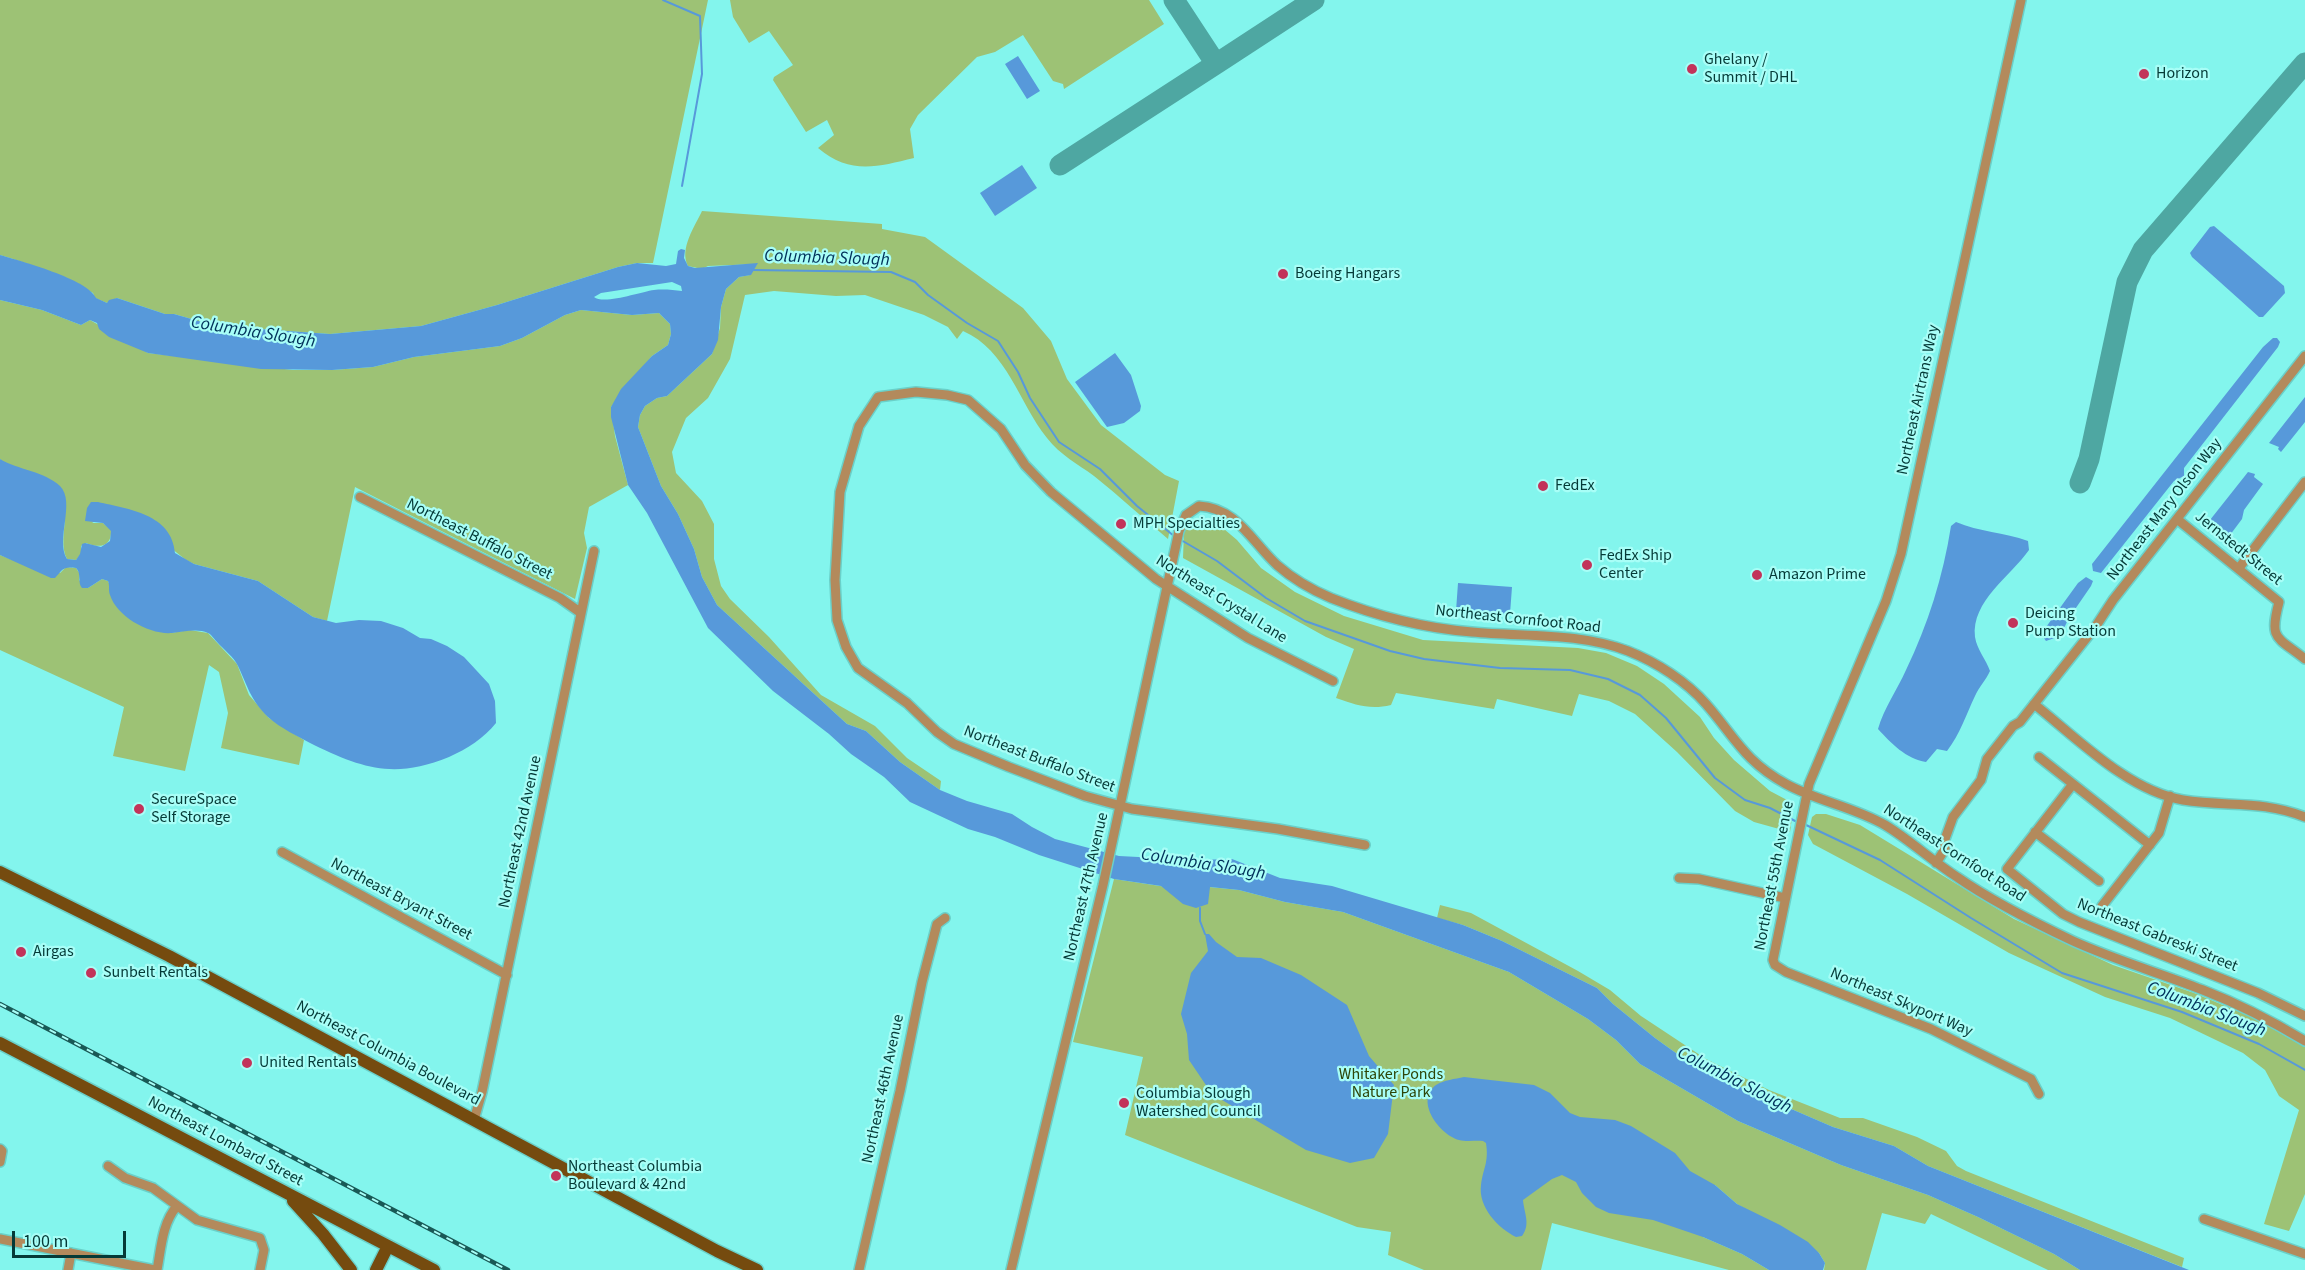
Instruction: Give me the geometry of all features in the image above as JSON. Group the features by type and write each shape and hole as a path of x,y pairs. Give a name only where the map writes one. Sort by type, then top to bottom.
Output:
{"main road":[{"name":"Northeast Columbia Boulevard","path":"0,872 169,956 697,1240 757,1270"},
{"name":"Northeast Lombard Street","path":"0,1043 434,1270"},
{"path":"286,1193 323,1234 351,1270"},
{"path":"376,1270 388,1246"}],"street":[{"name":"Northeast Airtrans Way","path":"1806,794 1886,601 1901,554 2021,0"},
{"name":"Northeast Mary Olson Way","path":"1936,863 1945,849 1945,839 1953,817 1981,780 1987,759 2013,726 2020,722 2305,356"},
{"name":"Northeast Buffalo Street","path":"941,394 916,392 878,397 858,426 840,492 835,580 837,620 846,647 858,668 907,703 944,738 1009,768 1085,796 1120,807 1300,833 1365,845"},
{"name":"Northeast Crystal Lane","path":"941,394 968,400 1004,432 1025,465 1051,492 1167,587 1248,638 1333,681"},
{"path":"2239,568 2305,482"},
{"name":"Northeast Buffalo Street","path":"360,497 560,598 581,613"},
{"name":"Northeast Cornfoot Road","path":"1190,511 1199,506 1223,512 1241,524 1267,555 1291,575 1328,597 1370,612 1403,622 1453,630 1584,639 1617,647 1641,657 1695,693 1707,705 1739,748 1757,765 1783,783 1881,823 1994,901 2070,939 2218,996 2270,1020 2305,1041"},
{"name":"Northeast 47th Avenue","path":"1011,1270 1103,885 1179,531 1182,520 1190,511"},
{"name":"Jernstedt Street","path":"2177,519 2279,602 2274,631 2305,659"},
{"name":"Northeast 42nd Avenue","path":"474,1120 479,1108 594,551"},
{"path":"2034,704 2124,775 2138,783 2170,796 2205,802 2256,804 2290,811 2305,817"},
{"path":"2039,757 2150,845"},
{"path":"2073,784 2035,832 2099,880"},
{"name":"Northeast 55th Avenue","path":"1775,965 1773,956 1806,794"},
{"path":"2102,906 2162,827 2170,796"},
{"name":"Northeast Gabreski Street","path":"2035,832 2007,869 2063,914 2258,993 2305,1016"},
{"name":"Northeast Bryant Street","path":"282,852 507,975"},
{"path":"1679,878 1699,879 1785,898"},
{"name":"Northeast 46th Avenue","path":"858,1270 900,1091 922,982 937,924 945,918"},
{"name":"Northeast Skyport Way","path":"1775,965 1786,972 1931,1029 2031,1079 2039,1094"},
{"path":"0,1162 1,1150"},
{"path":"108,1166 125,1178 153,1188 205,1223 260,1238 264,1245 260,1270"},
{"path":"0,1239 156,1270 166,1224 171,1212 177,1206"},
{"path":"2204,1218 2305,1254"},
{"path":"68,1270 71,1253"}],"green space":[{"path":"0,0 708,0 653,263 637,263 618,267 421,326 330,334 216,326 174,314 165,314 117,298 107,303 95,298 93,293 59,276 0,255"},
{"path":"730,0 1149,0 1164,24 1064,89 1063,84 1053,81 1023,35 995,52 977,57 918,115 910,129 914,158 876,166 864,166 841,162 818,148 834,135 827,120 806,132 773,80 793,65 769,31 749,43 733,17"},
{"path":"702,211 882,224 882,229 925,237 1023,308 1051,341 1067,379 1101,425 1165,475 1179,481 1168,539 1094,476 1052,444 1037,424 1002,364 978,340 963,331 957,339 948,327 924,315 865,295 836,296 774,291 745,295 730,359 708,398 686,418 672,452 676,473 702,501 714,524 714,559 721,586 730,599 769,637 821,695 875,726 907,758 941,781 940,790 900,762 866,731 847,724 717,605 702,577 694,549 678,514 661,486 638,427 640,415 645,406 657,398 667,396 712,354 720,328 721,307 726,289 739,277 750,275 757,264 708,266 702,269 688,266 685,252"},
{"path":"0,300 42,310 81,325 90,320 148,353 293,370 373,367 414,357 500,346 522,338 565,315 581,310 632,315 659,313 670,324 671,334 668,345 652,356 611,407 615,436 628,485 589,507 584,533 587,548 575,599 355,487 327,621 313,617 258,581 186,560 119,507 92,523 103,523 111,530 107,543 95,546 86,543 81,546 81,554 76,560 67,559 63,545 65,519 0,459"},
{"path":"1206,523 1224,529 1237,540 1261,568 1295,592 1344,616 1423,640 1578,648 1606,653 1637,666 1664,684 1700,717 1714,738 1734,760 1770,791 1787,800 1793,810 1790,832 1754,822 1735,811 1677,752 1635,714 1609,701 1579,694 1572,716 1497,699 1494,709 1396,693 1391,705 1376,707 1363,706 1336,698 1354,649 1326,637 1183,558 1184,531 1190,525"},
{"path":"0,555 25,565 60,573 66,567 76,568 80,574 79,580 88,588 102,579 108,581 110,586 170,633 190,630 208,633 237,664 249,695 269,718 304,740 299,765 221,748 228,713 219,672 209,665 185,771 113,756 124,707 0,650"},
{"path":"1816,814 1826,814 1860,825 2014,919 2113,965 2194,993 2254,1018 2305,1047 2305,1194 2289,1231 2264,1224 2299,1110 2279,1096 2265,1070 2243,1053 2170,1018 2105,997 2009,953 1907,894 1813,844 1808,835 1812,817"},
{"name":"Whitaker Ponds Nature Park","path":"1114,879 1180,889 1209,887 1239,890 1285,902 1343,912 1509,972 1588,1019 1616,1040 1640,1064 1738,1121 1841,1165 1928,1195 2054,1254 2080,1270 2048,1270 1931,1214 1925,1224 1882,1213 1866,1270 1824,1270 1825,1263 1819,1253 1737,1204 1715,1185 1703,1237 1742,1254 1769,1270 1729,1270 1552,1223 1541,1270 1424,1270 1388,1255 1391,1232 1357,1227 1125,1135 1143,1057 1073,1042"},
{"path":"1440,905 1471,913 1578,971 1610,990 1641,1016 1706,1059 1769,1090 1840,1118 1863,1118 1917,1137 1946,1151 1957,1166 1966,1171 2184,1258 2182,1267 1928,1166 1894,1146 1833,1127 1724,1080 1680,1056 1655,1038 1597,988 1502,941 1463,925 1437,918"}],"water":[{"path":"1018,56 1040,91 1027,99 1005,64"},
{"path":"1022,165 1037,188 995,216 980,193"},
{"path":"2214,226 2284,286 2285,293 2263,317 2259,317 2192,257 2190,253 2210,227"},
{"path":"685,250 684,258 688,266 695,268 758,263 751,275 739,277 726,289 721,307 718,340 712,354 667,396 657,398 645,406 640,415 638,427 661,486 678,514 694,549 702,577 717,605 847,724 866,731 900,762 940,790 967,801 1012,814 1055,839 1119,856 1196,860 1232,859 1280,878 1332,886 1463,925 1502,941 1597,988 1655,1038 1680,1056 1724,1080 1833,1127 1894,1146 1928,1166 2189,1270 2080,1270 2054,1254 1928,1195 1841,1165 1738,1121 1640,1064 1616,1040 1588,1019 1509,972 1343,912 1285,902 1239,890 1210,887 1208,904 1196,908 1183,904 1161,886 1114,879 1039,855 968,829 910,802 884,777 851,754 773,691 708,628 647,513 628,485 611,417 611,407 621,389 652,356 668,345 671,334 670,324 659,313 632,315 581,310 565,315 522,338 500,346 414,357 373,367 332,370 261,369 148,353 109,337 99,329 97,323 90,320 81,325 42,310 0,300 0,255 67,278 80,284 96,298 107,303 117,298 165,314 174,314 216,326 330,334 421,326 618,267 637,263 666,266 676,264 678,251","holes":["672,282 681,286 682,291 654,290 606,300 594,297 601,293"]},
{"path":"2273,338 2277,338 2280,342 2278,347 2184,468 2184,476 2174,481 2101,573 2093,571 2092,564 2263,347"},
{"path":"1115,353 1131,375 1141,406 1140,411 1124,423 1107,427 1075,382"},
{"path":"2305,397 2305,422 2281,452 2279,447 2269,443"},
{"path":"0,459 46,477 60,486 66,501 63,542 67,559 76,560 82,544 101,547 110,541 111,531 103,523 85,521 87,508 91,502 135,511 157,522 166,530 172,540 175,553 194,564 258,581 313,617 336,623 359,620 381,621 403,628 420,638 431,639 447,646 464,657 489,684 495,701 496,723 475,743 449,757 412,768 380,768 364,765 296,736 262,711 250,693 236,663 209,634 195,631 163,633 145,628 127,617 114,603 108,581 102,579 88,588 82,588 76,568 68,567 55,578 51,578 0,555"},
{"path":"2248,472 2255,474 2254,477 2263,484 2244,510 2242,519 2230,535 2210,520"},
{"path":"1956,522 2028,541 2029,550 1994,590 1979,612 1975,624 1975,637 1990,671 1952,745 1947,751 1937,749 1926,762 1905,754 1878,729 1921,635 1939,582 1951,526"},
{"path":"2086,577 2093,581 2091,586 2069,618 2060,636 2046,641 2041,634 2078,583"},
{"path":"1458,583 1512,587 1510,614 1456,611"},
{"path":"1205,934 1209,934 1237,957 1261,958 1301,975 1347,1005 1369,1056 1394,1085 1388,1134 1374,1158 1350,1163 1306,1150 1212,1094 1189,1060 1187,1034 1181,1014 1191,973 1208,951"},
{"path":"1464,1077 1534,1085 1550,1093 1570,1113 1580,1117 1615,1120 1631,1126 1675,1153 1690,1171 1715,1185 1737,1204 1808,1242 1825,1263 1823,1270 1769,1270 1742,1254 1703,1237 1653,1220 1609,1213 1596,1207 1582,1193 1576,1182 1562,1175 1552,1179 1523,1200 1526,1227 1522,1236 1516,1237 1496,1222 1483,1201 1481,1185 1486,1161 1486,1143 1462,1141 1452,1137 1438,1125 1429,1108 1430,1092 1436,1085"}],"waterway":[{"path":"663,0 700,16 702,74 682,186"},
{"name":"Columbia Slough","path":"752,270 891,272 915,282 928,295 967,323 998,341 1018,372 1030,398 1059,442 1100,469 1137,506 1174,536"},
{"name":"Columbia Slough","path":"1181,540 1217,561 1266,598 1305,621 1390,651 1424,659 1500,668 1570,670 1608,679 1640,695 1666,718 1715,778 1745,800 1770,808 1799,823"},
{"name":"Columbia Slough","path":"1804,824 1880,860 2062,973 2182,1012 2259,1044 2305,1070"},
{"path":"1200,908 1200,921 1205,934"}],"taxiway":[{"path":"1174,0 1216,64 1314,0"},
{"path":"2080,483 2089,459 2127,282 2143,250 2305,63"},
{"path":"1060,165 1216,64"}],"railway":[{"path":"0,1004 508,1270"}],"place":[{"name":"Ghelany / Summit / DHL","path":"1692,69"},
{"name":"Horizon","path":"2144,74"},
{"name":"Boeing Hangars","path":"1283,274"},
{"name":"FedEx","path":"1543,486"},
{"name":"MPH Specialties","path":"1121,524"},
{"name":"FedEx Ship Center","path":"1587,565"},
{"name":"Amazon Prime","path":"1757,575"},
{"name":"Deicing Pump Station","path":"2013,623"},
{"name":"SecureSpace Self Storage","path":"139,809"},
{"name":"Airgas","path":"21,952"},
{"name":"Sunbelt Rentals","path":"91,973"},
{"name":"United Rentals","path":"247,1063"},
{"name":"Columbia Slough Watershed Council","path":"1124,1103"},
{"name":"Northeast Columbia Boulevard & 42nd","path":"556,1176"}]}
